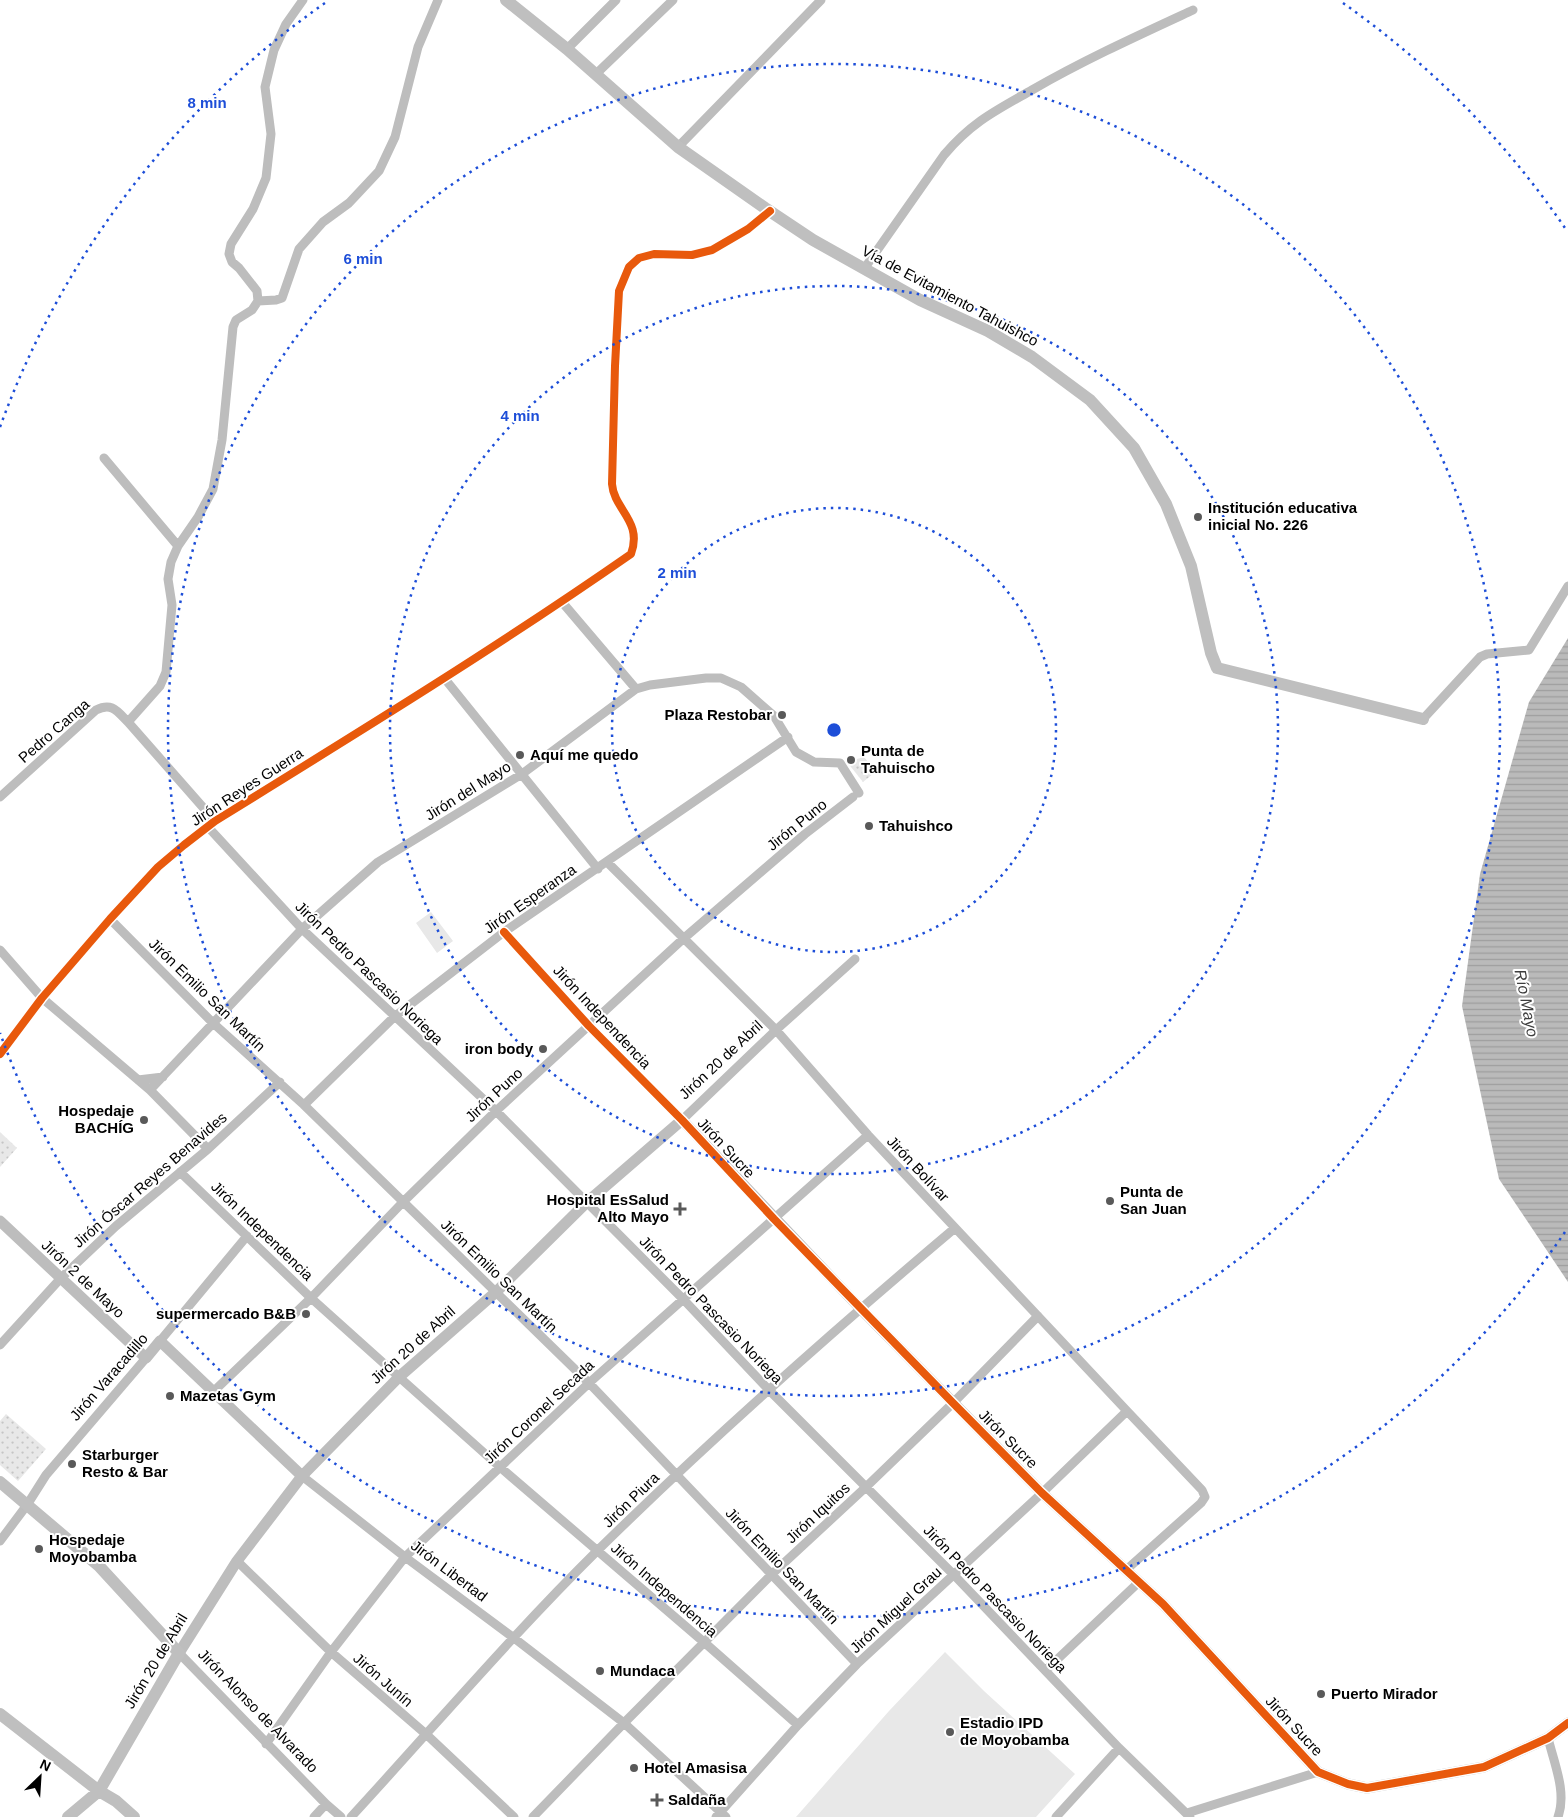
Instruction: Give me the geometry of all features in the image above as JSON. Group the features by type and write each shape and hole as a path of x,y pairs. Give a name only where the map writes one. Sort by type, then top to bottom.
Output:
{"main road":[{"name":"Vía de Evitamiento Tahuishco","path":"506,0 567,49 678,147 770,212 813,240 920,300 988,331 1032,357 1090,400 1134,448 1166,504 1191,566 1211,653 1217,668 1423,718"},
{"name":"Jirón Alonso de Alvarado","path":"0,1482 99,1566 179,1653"},
{"name":"Jirón 20 de Abril","path":"68,1817 99,1792 179,1653"},
{"path":"0,1714 99,1792 116,1802 134,1817"}],"street":[{"path":"128,722 160,686 166,672 172,605 168,579 171,562 178,546 198,517 213,489 222,440 234,323 252,310 258,301 257,291 232,262 229,254 232,244 253,208 266,178 271,134 265,87 274,50 286,24 303,0"},
{"path":"258,301 282,298 299,249 323,222 349,203 380,171 395,137 418,47 438,0"},
{"path":"567,49 616,0"},
{"path":"596,74 673,0"},
{"path":"678,147 821,0"},
{"path":"864,269 944,156 957,139 971,126 988,114 1074,65 1193,10"},
{"name":"Jirón Reyes Guerra","path":"0,1054 42,998 110,919 158,867 184,844 212,824 445,679 631,554 634,546 632,526 614,496 612,484 615,366 620,291 629,267 639,258 654,254 692,255 712,250 748,229 770,212"},
{"path":"104,458 178,546"},
{"path":"1423,718 1480,658 1487,654 1528,650 1568,586"},
{"path":"562,602 636,689"},
{"name":"Jirón del Mayo","path":"150,1090 302,930 378,862 522,774 636,689 650,685 721,678 741,687 774,716 796,752 814,762 840,764"},
{"path":"445,679 598,869"},
{"name":"Jirón Pedro Pascasio Noriega","path":"104,706 114,708 128,722 302,930 496,1111 683,1299 768,1389 954,1575 1119,1748 1188,1815"},
{"name":"Pedro Canga","path":"0,797 96,710 104,706"},
{"name":"Jirón Esperanza","path":"304,1105 394,1017 504,932 788,737"},
{"name":"Jirón Puno","path":"214,1391 311,1298 403,1202 496,1111 683,939 805,834 856,795 840,764"},
{"name":"Jirón Bolívar","path":"607,862 776,1030 868,1135 1202,1490 1205,1497 1201,1503 1126,1570"},
{"name":"Jirón Emilio San Martín","path":"110,919 213,1023 280,1082 590,1383 676,1476 857,1664"},
{"name":"Jirón Independencia","path":"504,932 589,1026 682,1120"},
{"path":"0,950 42,998 150,1090 208,1149"},
{"name":"Jirón 20 de Abril","path":"179,1653 237,1561 302,1476 399,1377 496,1292 586,1203 682,1120 776,1030 855,959"},
{"path":"138,1080 163,1077"},
{"name":"Jirón Óscar Reyes Benavides","path":"0,1345 61,1278 116,1226 208,1149 280,1082"},
{"name":"Jirón Sucre","path":"682,1120 774,1219 1042,1493 1163,1604 1318,1772"},
{"name":"Jirón Coronel Secada","path":"266,1744 331,1652 405,1557 590,1383 868,1135"},
{"name":"Jirón Independencia","path":"180,1172 311,1298 399,1377 501,1468 798,1725"},
{"name":"Jirón 2 de Mayo","path":"0,1221 146,1358"},
{"name":"Jirón Piura","path":"351,1817 514,1638 598,1550 768,1389 955,1228"},
{"name":"Jirón Varacadillo","path":"0,1541 27,1505 46,1475 247,1236"},
{"name":"Jirón Iquitos","path":"533,1817 771,1575 953,1403 1038,1316"},
{"name":"Jirón Libertad","path":"160,1341 302,1476 405,1557 624,1723 721,1815"},
{"name":"Jirón Miguel Grau","path":"721,1815 798,1725 857,1664 1042,1493 1127,1411"},
{"name":"Jirón Junín","path":"237,1561 331,1652 426,1735 514,1817"},
{"path":"1046,1670 1139,1582"},
{"name":"Jirón Alonso de Alvarado","path":"179,1653 266,1744 341,1817"},
{"path":"1188,1815 1318,1772 1348,1784 1367,1788 1484,1767 1548,1738 1568,1723"},
{"path":"1548,1738 1561,1789 1558,1817"},
{"path":"1056,1817 1119,1748"},
{"path":"314,1817 326,1804"}],"shaded area":[{"path":"864,757 874,769 874,773 863,782 847,762"},
{"path":"431,912 453,941 437,953 416,923"},
{"path":"0,1132 17,1148 0,1167"},
{"path":"6,1414 46,1449 18,1481 0,1465 0,1421"},
{"name":"Estadio IPD de Moyobamba","path":"945,1652 984,1691 1075,1774 1036,1817 796,1817 889,1711"}],"water":[{"name":"Río Mayo","path":"1568,638 1568,1282 1499,1179 1462,1006 1480,874 1529,702"}],"cycle path":[{"path":"0,1054 42,998 110,919 158,867 184,845 215,821 477,657 631,554 634,543 631,524 614,493 612,484 619,291 629,267 639,258 654,254 692,255 712,250 748,229 770,211"},
{"path":"504,932 589,1026 682,1120 774,1219 1042,1493 1163,1604 1318,1772 1348,1784 1367,1788 1484,1767 1548,1738 1568,1723"}],"place":[{"name":"Institución educativa inicial No. 226","path":"1198,517"},
{"name":"Plaza Restobar","path":"782,715"},
{"name":"Aquí me quedo","path":"520,755"},
{"name":"Punta de Tahuischo","path":"851,760"},
{"name":"Tahuishco","path":"869,826"},
{"name":"iron body","path":"543,1049"},
{"name":"Hospedaje BACHÍG","path":"144,1120"},
{"name":"Punta de San Juan","path":"1110,1201"},
{"name":"Hospital EsSalud Alto Mayo","path":"680,1209"},
{"name":"supermercado B&B","path":"306,1314"},
{"name":"Mazetas Gym","path":"170,1396"},
{"name":"Starburger Resto & Bar","path":"72,1464"},
{"name":"Hospedaje Moyobamba","path":"39,1549"},
{"name":"Mundaca","path":"600,1671"},
{"name":"Puerto Mirador","path":"1321,1694"},
{"name":"Estadio IPD de Moyobamba","path":"950,1732"},
{"name":"Hotel Amasisa","path":"634,1768"},
{"name":"Saldaña","path":"657,1800"}]}
